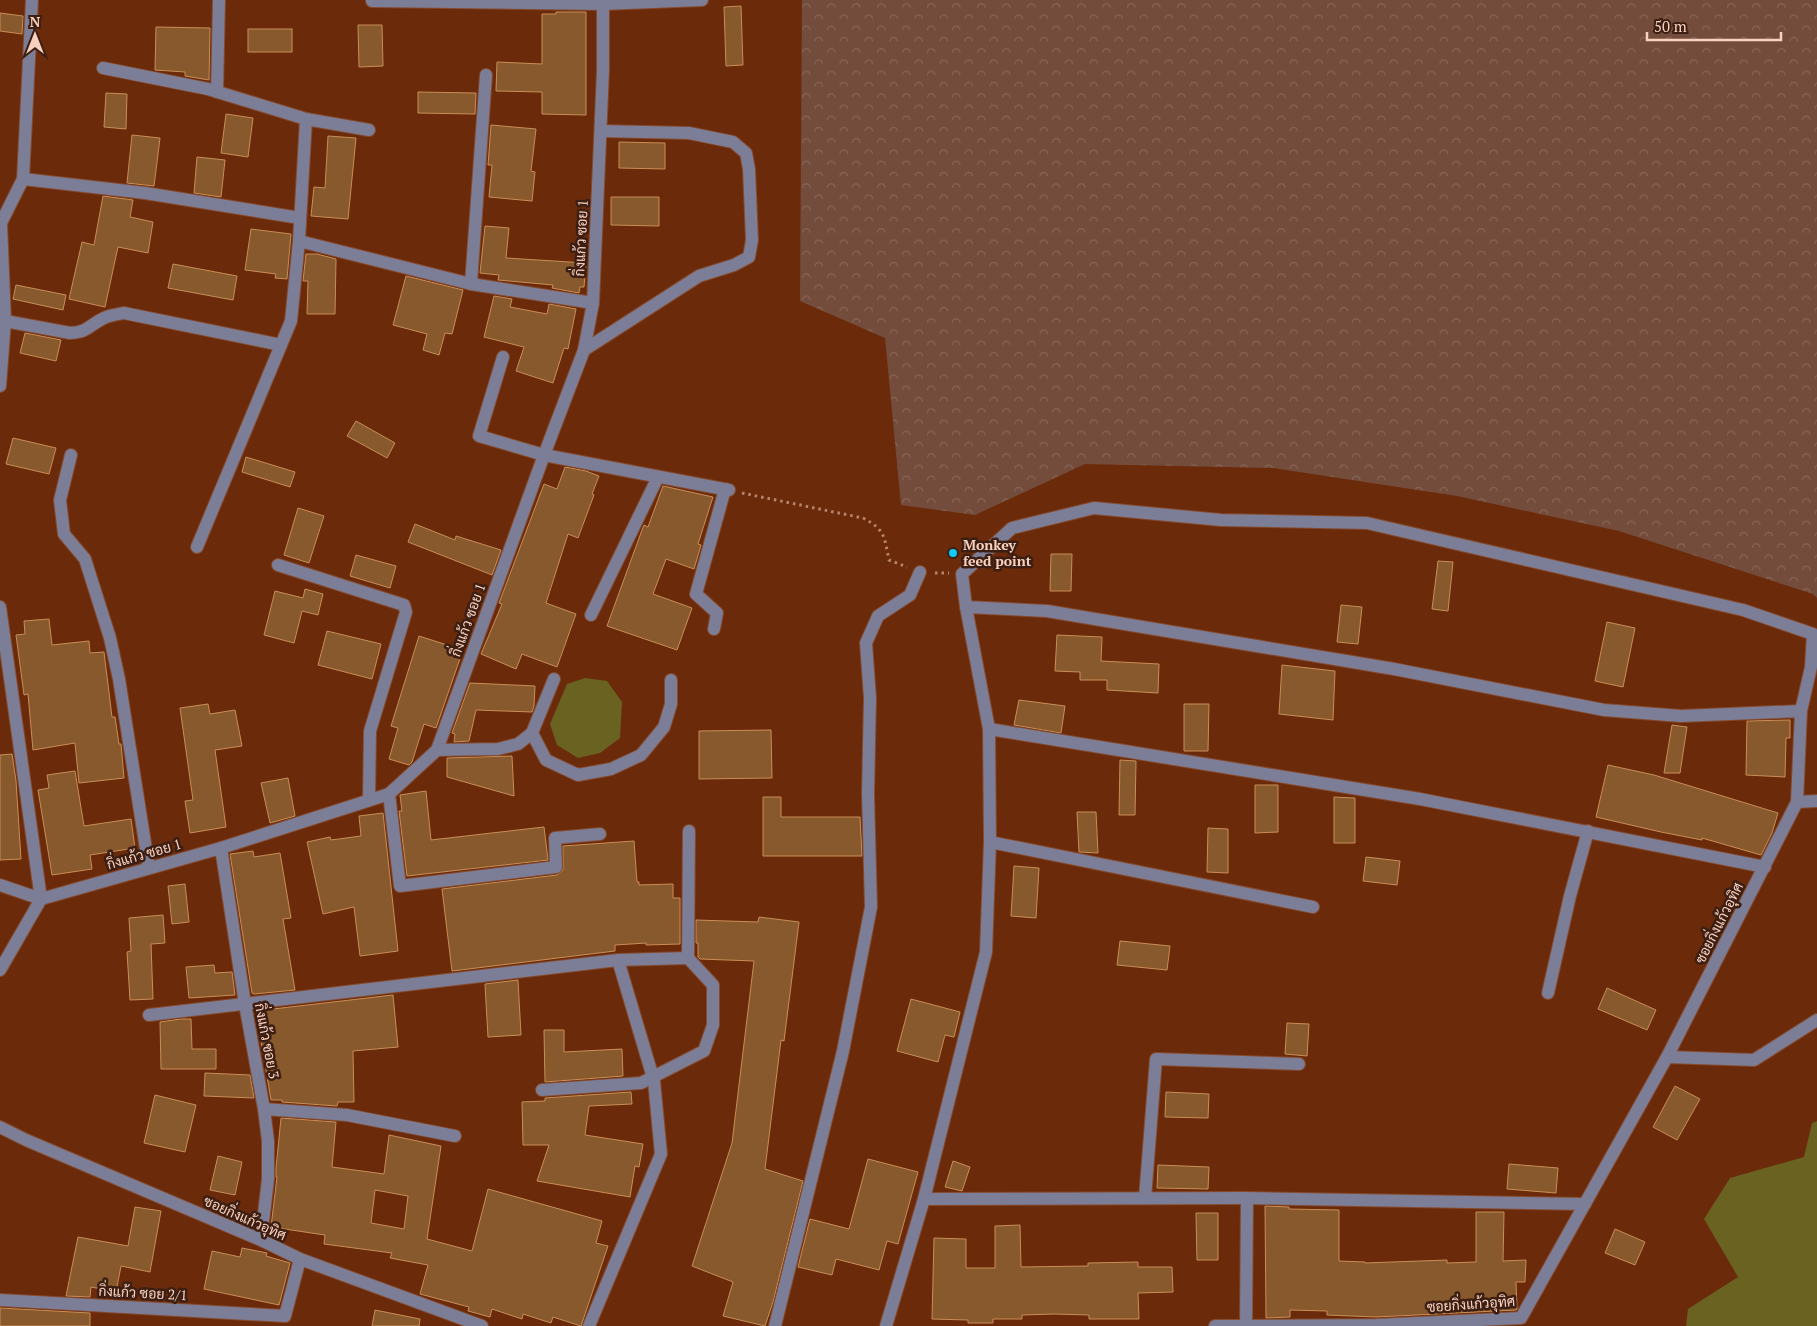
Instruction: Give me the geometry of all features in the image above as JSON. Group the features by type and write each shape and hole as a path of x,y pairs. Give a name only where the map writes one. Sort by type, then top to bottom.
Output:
{"street":[{"path":"0,386 5,321 1,223 23,178 32,0"},
{"path":"217,92 219,0"},
{"path":"372,1 603,2 702,0"},
{"name":"กิ่งแก้ว ซอย 1","path":"41,899 221,848 389,794 437,750 584,350 593,303 601,131 603,2"},
{"path":"103,68 217,92 306,119 369,130"},
{"path":"471,284 486,75"},
{"path":"197,547 291,321 299,241 306,119"},
{"path":"584,350 699,276 734,265 748,257 752,240 750,169 746,153 734,142 689,133 601,131"},
{"path":"23,178 145,193 300,218"},
{"path":"299,241 471,284 593,303"},
{"path":"5,321 70,334 79,333 90,328 102,318 124,313 281,345"},
{"path":"503,357 479,436 544,455 727,490 696,594 718,613 714,629"},
{"path":"71,454 60,500 64,534 84,559 110,638 119,679 149,868"},
{"path":"590,615 658,477"},
{"path":"886,1326 924,1199 986,952 990,842 989,729 966,607 962,574 1012,528 1094,508 1221,520 1367,523 1743,610 1813,634 1811,667 1800,711 1797,802 1817,801"},
{"path":"278,565 404,605 406,612 370,731 370,799"},
{"path":"775,1326 843,1051 871,907 868,794 870,698 866,643 878,616 910,595 920,572"},
{"path":"0,607 41,899 0,970"},
{"path":"966,607 1046,611 1394,669 1604,710 1681,716 1800,711"},
{"path":"437,750 498,749 518,744 532,733 554,679"},
{"path":"532,733 546,760 578,775 611,770 640,755 664,727 671,704 671,680"},
{"path":"989,729 1420,799 1765,867"},
{"path":"389,794 400,886 556,867 555,838 600,834"},
{"name":"ซอยกิ่งแก้วอุทิศ","path":"1215,1326 1376,1326 1522,1322 1667,1057 1797,802"},
{"path":"542,1090 641,1083 704,1050 713,1025 713,985 688,958 689,831"},
{"path":"1548,993 1570,896 1588,832"},
{"path":"990,842 1313,908"},
{"name":"กิ่งแก้ว ซอย 3","path":"221,848 268,1141 268,1179 261,1240"},
{"path":"0,885 41,899"},
{"path":"149,1016 618,960 688,958"},
{"path":"589,1326 661,1154 653,1077 618,960"},
{"path":"1667,1057 1754,1060 1817,1020"},
{"path":"1145,1198 1156,1059 1299,1064"},
{"path":"264,1109 347,1115 455,1136"},
{"name":"ซอยกิ่งแก้วอุทิศ","path":"0,1126 26,1140 261,1240 300,1259 482,1326"},
{"path":"924,1199 1247,1198 1585,1204"},
{"path":"1245,1326 1247,1198"},
{"name":"กิ่งแก้ว ซอย 2/1","path":"0,1300 285,1316 300,1259"}],"path":[{"path":"727,490 863,518 880,529 884,536 889,560 920,572 962,574"}],"green space":[{"path":"802,0 1817,0 1817,598 1813,594 1619,531 1457,496 1273,468 1085,464 975,515 901,505 885,338 800,301"}],"shaded area":[{"path":"585,678 607,681 622,702 620,738 600,753 578,758 557,745 550,724 567,684"},
{"path":"1817,1121 1817,1326 1686,1326 1688,1309 1738,1277 1704,1219 1730,1178 1804,1157 1812,1123"}],"building":[{"path":"741,6 743,65 726,66 724,7"},
{"path":"556,12 586,12 586,115 542,114 542,92 496,91 497,62 542,64 542,14 556,14"},
{"path":"0,13 23,16 22,34 0,31"},
{"path":"358,25 382,25 383,66 359,67"},
{"path":"156,27 210,28 209,80 185,76 185,72 155,70"},
{"path":"248,29 292,29 292,52 248,52"},
{"path":"418,92 476,93 475,114 418,113"},
{"path":"106,93 127,94 126,129 104,127"},
{"path":"226,114 253,118 248,157 221,153"},
{"path":"491,125 536,129 531,171 535,172 532,201 489,197 492,165 488,165"},
{"path":"132,135 160,138 154,186 127,183"},
{"path":"328,136 356,138 348,219 311,216 314,187 325,188"},
{"path":"619,142 665,143 665,169 619,168"},
{"path":"197,157 225,160 221,197 194,193"},
{"path":"103,196 133,200 130,217 153,222 148,253 118,247 105,307 69,299 82,242 94,245"},
{"path":"611,197 659,197 659,226 611,225"},
{"path":"485,226 509,228 506,258 586,263 584,287 580,287 579,293 552,288 553,285 498,280 499,275 480,273"},
{"path":"251,229 291,234 287,279 275,278 276,274 245,270"},
{"path":"306,254 317,254 336,259 335,314 307,314 308,281 303,281"},
{"path":"173,264 237,276 233,300 168,288"},
{"path":"406,276 463,290 452,334 445,333 439,355 423,350 427,334 393,325"},
{"path":"16,285 66,295 63,310 13,299"},
{"path":"494,296 512,299 510,307 547,314 549,304 576,309 568,349 564,348 553,383 516,371 524,347 484,337"},
{"path":"25,333 61,340 56,361 20,353"},
{"path":"356,421 395,443 387,458 347,436"},
{"path":"13,438 56,448 49,474 6,464"},
{"path":"246,457 295,472 290,487 242,472"},
{"path":"565,467 586,471 599,476 578,538 568,534 546,603 576,614 557,667 522,654 516,669 481,654 502,604 499,603 544,484 557,489"},
{"path":"663,486 713,497 698,544 701,545 694,569 666,559 653,594 692,608 677,650 607,626 644,525 648,527"},
{"path":"298,508 324,516 309,563 284,555"},
{"path":"415,524 455,540 456,536 501,550 492,575 408,542"},
{"path":"1051,554 1072,554 1071,591 1050,591"},
{"path":"356,555 396,566 390,588 350,576"},
{"path":"1438,561 1453,562 1448,611 1432,609"},
{"path":"305,589 323,594 318,615 302,611 294,643 264,635 275,591 303,598"},
{"path":"1341,605 1362,607 1358,644 1337,642"},
{"path":"49,619 52,645 89,641 90,653 104,652 112,717 115,717 119,744 121,744 124,778 79,783 75,743 33,750 28,694 24,695 16,635 25,634 24,621"},
{"path":"1607,622 1635,628 1623,687 1595,681"},
{"path":"327,631 381,644 372,679 318,665"},
{"path":"1057,635 1102,637 1101,661 1159,664 1158,693 1107,690 1107,680 1080,680 1080,672 1055,671"},
{"path":"419,636 463,650 436,728 424,724 412,762 409,765 389,759 398,728 391,726"},
{"path":"1282,665 1335,671 1333,720 1279,714"},
{"path":"470,683 535,686 532,712 476,710 469,741 454,742 455,734 452,733"},
{"path":"1019,700 1065,706 1061,733 1014,725"},
{"path":"208,704 210,714 235,710 242,746 215,750 226,827 190,833 185,801 193,800 180,708"},
{"path":"1184,704 1209,704 1208,751 1184,751"},
{"path":"1790,720 1790,738 1786,738 1785,777 1746,775 1747,721"},
{"path":"1672,725 1687,727 1680,773 1664,773"},
{"path":"771,730 772,778 699,779 699,731"},
{"path":"12,754 16,781 21,859 0,860 0,755"},
{"path":"512,756 514,796 447,777 447,758"},
{"path":"1120,760 1136,761 1135,815 1119,815"},
{"path":"1608,765 1654,775 1778,813 1772,833 1761,855 1702,838 1702,840 1661,832 1596,817"},
{"path":"75,771 84,826 131,819 135,848 90,855 92,869 52,875 38,790 49,788 47,775"},
{"path":"288,778 295,816 270,823 261,783"},
{"path":"1255,785 1278,785 1278,832 1255,833"},
{"path":"426,791 431,840 544,827 548,860 407,876 399,811 402,811 400,795"},
{"path":"763,797 781,797 781,817 860,817 862,856 763,856"},
{"path":"1334,797 1355,798 1355,843 1334,843"},
{"path":"1077,812 1096,812 1098,853 1079,852"},
{"path":"383,813 398,951 360,956 354,907 323,914 307,842 330,837 331,840 361,836 359,816"},
{"path":"1208,828 1228,829 1228,873 1207,872"},
{"path":"634,841 637,882 639,882 639,885 673,884 673,898 680,898 680,944 646,945 646,943 615,945 615,951 452,971 442,889 557,875 563,870 563,846"},
{"path":"253,851 254,857 280,853 291,918 283,919 295,990 252,993 230,854"},
{"path":"1366,857 1400,861 1397,885 1363,881"},
{"path":"1014,866 1039,868 1036,918 1011,916"},
{"path":"185,884 189,922 172,924 168,886"},
{"path":"163,915 165,943 151,944 153,999 130,1000 127,952 131,951 129,918"},
{"path":"759,917 799,922 784,1041 781,1040 765,1169 803,1181 773,1302 765,1326 723,1316 733,1282 692,1266 732,1143 754,961 700,959 698,957 698,943 696,943 696,920 758,922"},
{"path":"1120,941 1170,946 1167,970 1117,965"},
{"path":"214,965 215,973 232,972 235,995 189,998 186,967"},
{"path":"518,980 521,1035 488,1037 485,984"},
{"path":"1607,988 1656,1010 1647,1030 1598,1009"},
{"path":"393,995 398,1047 353,1051 354,1102 338,1102 337,1106 271,1100 256,1011"},
{"path":"911,999 960,1012 954,1037 945,1035 938,1062 897,1051"},
{"path":"191,1019 192,1049 216,1049 216,1069 161,1069 160,1022"},
{"path":"1287,1023 1309,1024 1307,1056 1285,1054"},
{"path":"544,1030 564,1030 564,1052 622,1049 623,1076 545,1082"},
{"path":"205,1073 250,1075 254,1098 204,1096"},
{"path":"1675,1086 1700,1099 1677,1140 1653,1127"},
{"path":"631,1092 632,1104 589,1106 585,1135 643,1144 639,1167 635,1166 630,1197 537,1181 549,1145 523,1145 522,1102 545,1101 545,1098"},
{"path":"1166,1092 1209,1094 1208,1118 1165,1117"},
{"path":"155,1095 196,1105 185,1152 144,1143"},
{"path":"281,1118 336,1122 332,1167 384,1174 389,1135 441,1146 427,1239 472,1251 488,1189 602,1221 596,1243 608,1246 581,1326 553,1317 551,1323 523,1314 522,1319 492,1309 490,1317 468,1311 469,1307 420,1294 428,1265 390,1258 392,1253 324,1244 325,1235 271,1227 277,1177 276,1168","holes":["375,1190 408,1196 404,1229 371,1223"]},
{"path":"218,1156 242,1162 235,1195 210,1190"},
{"path":"868,1159 918,1172 898,1244 887,1241 879,1270 836,1259 832,1275 798,1267 810,1219 849,1229"},
{"path":"953,1161 970,1167 962,1191 945,1187"},
{"path":"1509,1164 1558,1168 1556,1193 1507,1189"},
{"path":"1158,1165 1209,1167 1208,1189 1157,1188"},
{"path":"1265,1206 1289,1207 1289,1209 1339,1210 1339,1261 1365,1263 1447,1260 1447,1263 1476,1262 1476,1212 1504,1212 1503,1261 1526,1260 1525,1282 1516,1282 1517,1309 1376,1317 1327,1315 1327,1311 1290,1310 1290,1317 1266,1318"},
{"path":"135,1207 161,1211 150,1272 121,1266 116,1292 91,1287 90,1297 66,1296 78,1237 128,1246"},
{"path":"1196,1213 1218,1213 1218,1260 1197,1260"},
{"path":"1020,1225 1021,1267 1088,1266 1088,1263 1138,1262 1138,1267 1172,1267 1173,1292 1138,1293 1139,1319 1089,1319 1089,1315 1054,1314 1022,1315 1022,1319 993,1319 993,1323 968,1323 968,1320 932,1319 934,1238 966,1239 966,1268 995,1268 995,1226"},
{"path":"1615,1229 1645,1242 1635,1265 1605,1253"},
{"path":"242,1248 267,1253 266,1256 290,1263 279,1305 204,1289 212,1251 240,1257"},
{"path":"0,1308 90,1313 90,1326 0,1326"},
{"path":"375,1310 420,1319 419,1326 372,1326"}],"place":[{"name":"Monkey feed point","path":"953,553"}]}
